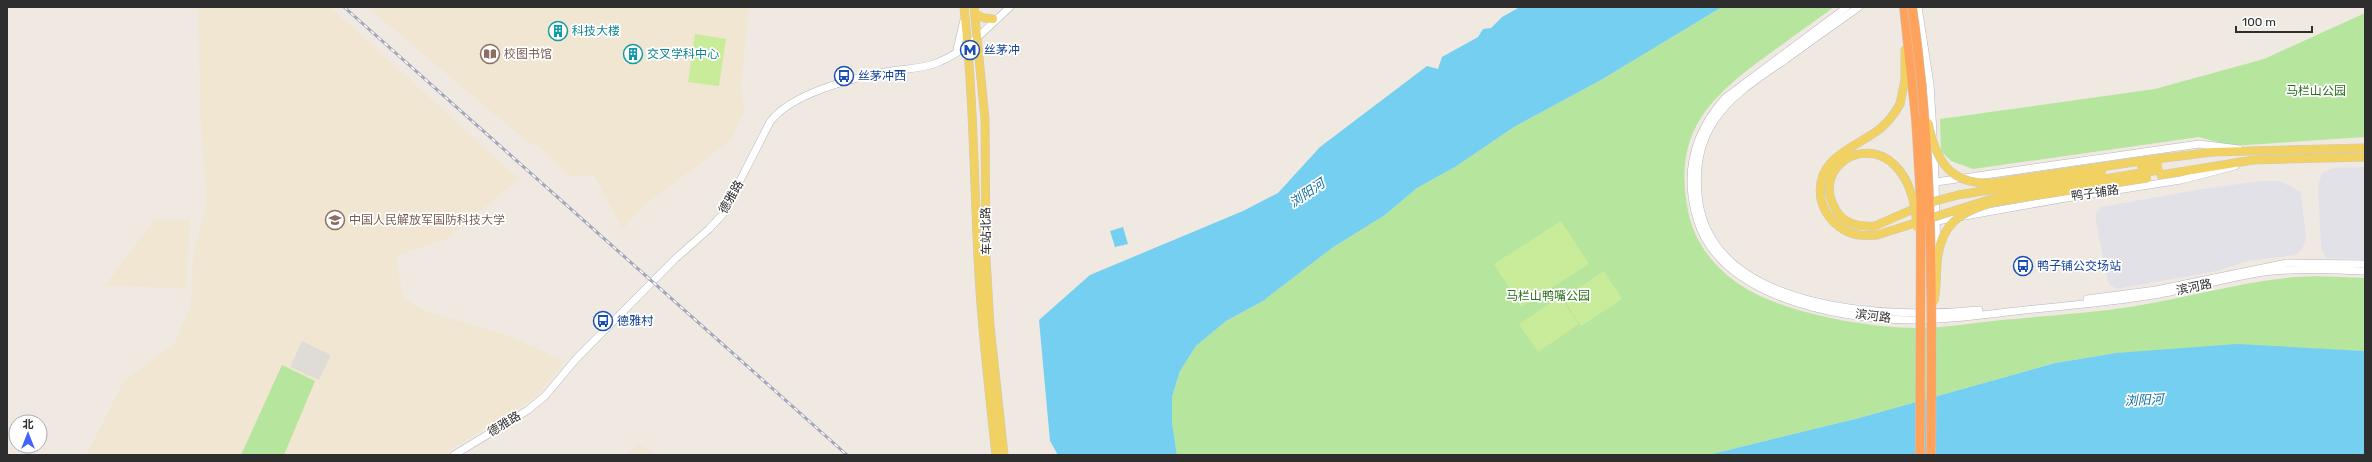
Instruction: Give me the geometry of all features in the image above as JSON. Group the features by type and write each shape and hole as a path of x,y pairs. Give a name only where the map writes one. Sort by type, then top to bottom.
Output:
{"highway":[{"path":"1912,7 1926,117 1931,315 1931,455"},
{"path":"1905,9 1919,150 1921,202 1920,455"}],"main road":[{"path":"1905,9 1905,80 1900,104 1882,127 1834,158 1822,178 1821,196 1824,208 1840,227 1859,235 1877,234 2001,196 2159,170"},
{"name":"车站北路","path":"965,10 969,43 982,326 996,455"},
{"path":"974,10 984,18 993,19"},
{"name":"车站北路","path":"974,10 978,36 985,120 986,258 990,326 1004,455"},
{"path":"1926,117 1933,141 1943,163 1957,177 1968,182 1992,183 2198,153 2251,150 2365,148"},
{"path":"1931,315 1936,287 1941,240 1946,229 1959,216 1980,206 1995,202 2159,170 2239,151"},
{"path":"1920,302 1917,277 1916,208 1914,202 1913,195 1906,179 1891,161 1882,156 1863,153 1852,156 1834,170 1829,188 1830,197 1837,213 1847,222 1864,227 1885,223 1912,210 1918,207 1925,204 1958,195 2159,170"},
{"name":"鸭子铺路","path":"2159,170 2253,160 2365,157"}],"street":[{"name":"德雅路","path":"978,36 1005,7"},
{"name":"德雅路","path":"454,455 528,410 545,396 576,359 675,259 723,214 770,122 778,112 801,98 845,82 885,72 935,64 969,43 1010,7"},
{"name":"滨河路","path":"1847,7 1743,83 1713,112 1704,125 1694,154 1691,185 1693,205 1701,231 1713,251 1732,271 1752,285 1770,293 1837,311 1886,319 2114,301 2270,272 2299,269 2365,271"},
{"name":"滨河路","path":"1859,7 1752,84 1726,106 1714,121 1706,136 1699,158 1698,192 1701,214 1715,243 1724,255 1750,277 1771,287 1857,310 1931,315 2118,296 2287,263 2365,264"},
{"path":"1918,7 1930,84 1936,182 1937,222 1931,315"},
{"path":"1905,9 1921,115 1931,315"},
{"path":"957,49 965,10"},
{"name":"德雅路","path":"451,455 460,447 526,408 542,395 571,358 675,254 703,230 720,211 766,121 774,111 800,95 845,79 885,69 934,61 969,43"},
{"path":"1936,182 2199,144 2251,150"},
{"name":"鸭子铺路","path":"1937,222 2066,198 2181,180 2253,160"}],"shaded area":[{"name":"中国人民解放军国防科技大学","path":"198,7 330,7 519,179 446,239 396,256 403,298 426,311 509,336 565,361 536,396 514,412 452,448 447,455 86,455 124,381 175,343 191,304 193,255 207,201 201,132"},
{"path":"367,7 749,7 741,84 744,113 731,140 646,204 623,229 594,176 569,176 538,145 530,144"},
{"path":"2365,167 2365,260 2326,258 2321,248 2318,186 2322,173 2333,168"},
{"path":"2262,181 2280,181 2301,192 2306,239 2302,250 2295,255 2247,261 2217,271 2116,289 2108,283 2095,215 2101,207 2209,188"},
{"path":"155,219 190,220 186,288 105,286"},
{"path":"302,341 331,355 319,380 290,367"},
{"path":"638,444 656,455 627,455"}],"green space":[{"name":"马栏山鸭嘴公园","path":"1722,7 1834,7 1765,57 1726,88 1711,104 1699,121 1690,140 1686,160 1685,184 1688,211 1695,233 1707,254 1723,271 1742,286 1759,296 1802,311 1850,322 1896,327 1927,328 2136,306 2275,279 2321,276 2365,278 2365,351 2293,348 2116,353 2055,363 1859,418 1708,455 1177,455 1172,423 1172,397 1180,371 1196,346 1226,321 1263,301 1332,248 1385,215 1417,188 1455,167 1514,127 1601,80"},
{"name":"马栏山公园","path":"2365,13 2365,137 2231,146 2199,137 1973,169 1951,161 1941,151 1940,119 2155,89 2264,59"},
{"path":"695,34 726,39 719,86 688,82"},
{"path":"1561,221 1589,264 1521,307 1494,264"},
{"path":"1604,271 1622,299 1581,326 1563,298"},
{"path":"1560,297 1579,324 1538,352 1519,324"},
{"path":"282,365 315,381 284,455 241,455"}],"water":[{"name":"浏阳河","path":"1520,7 1722,7 1601,80 1514,127 1455,167 1417,188 1385,215 1332,248 1263,301 1226,321 1196,346 1180,371 1172,397 1172,423 1177,455 1058,455 1050,441 1039,320 1090,275 1243,211 1278,193 1320,147 1427,66 1438,69 1442,57 1478,37 1483,29 1491,28 1502,17"},
{"path":"1123,227 1128,244 1115,247 1110,231"},
{"name":"浏阳河","path":"2237,344 2365,351 2365,455 1708,455 1859,418 2055,363 2116,353"}],"railway":[{"path":"344,7 847,455"}],"place":[{"name":"科技大楼","path":"558,31"},
{"name":"丝茅冲","path":"970,50"},
{"name":"校图书馆","path":"490,54"},
{"name":"交叉学科中心","path":"633,54"},
{"name":"丝茅冲西","path":"844,76"},
{"name":"中国人民解放军国防科技大学","path":"335,220"},
{"name":"鸭子铺公交场站","path":"2023,266"},
{"name":"德雅村","path":"603,321"}]}
